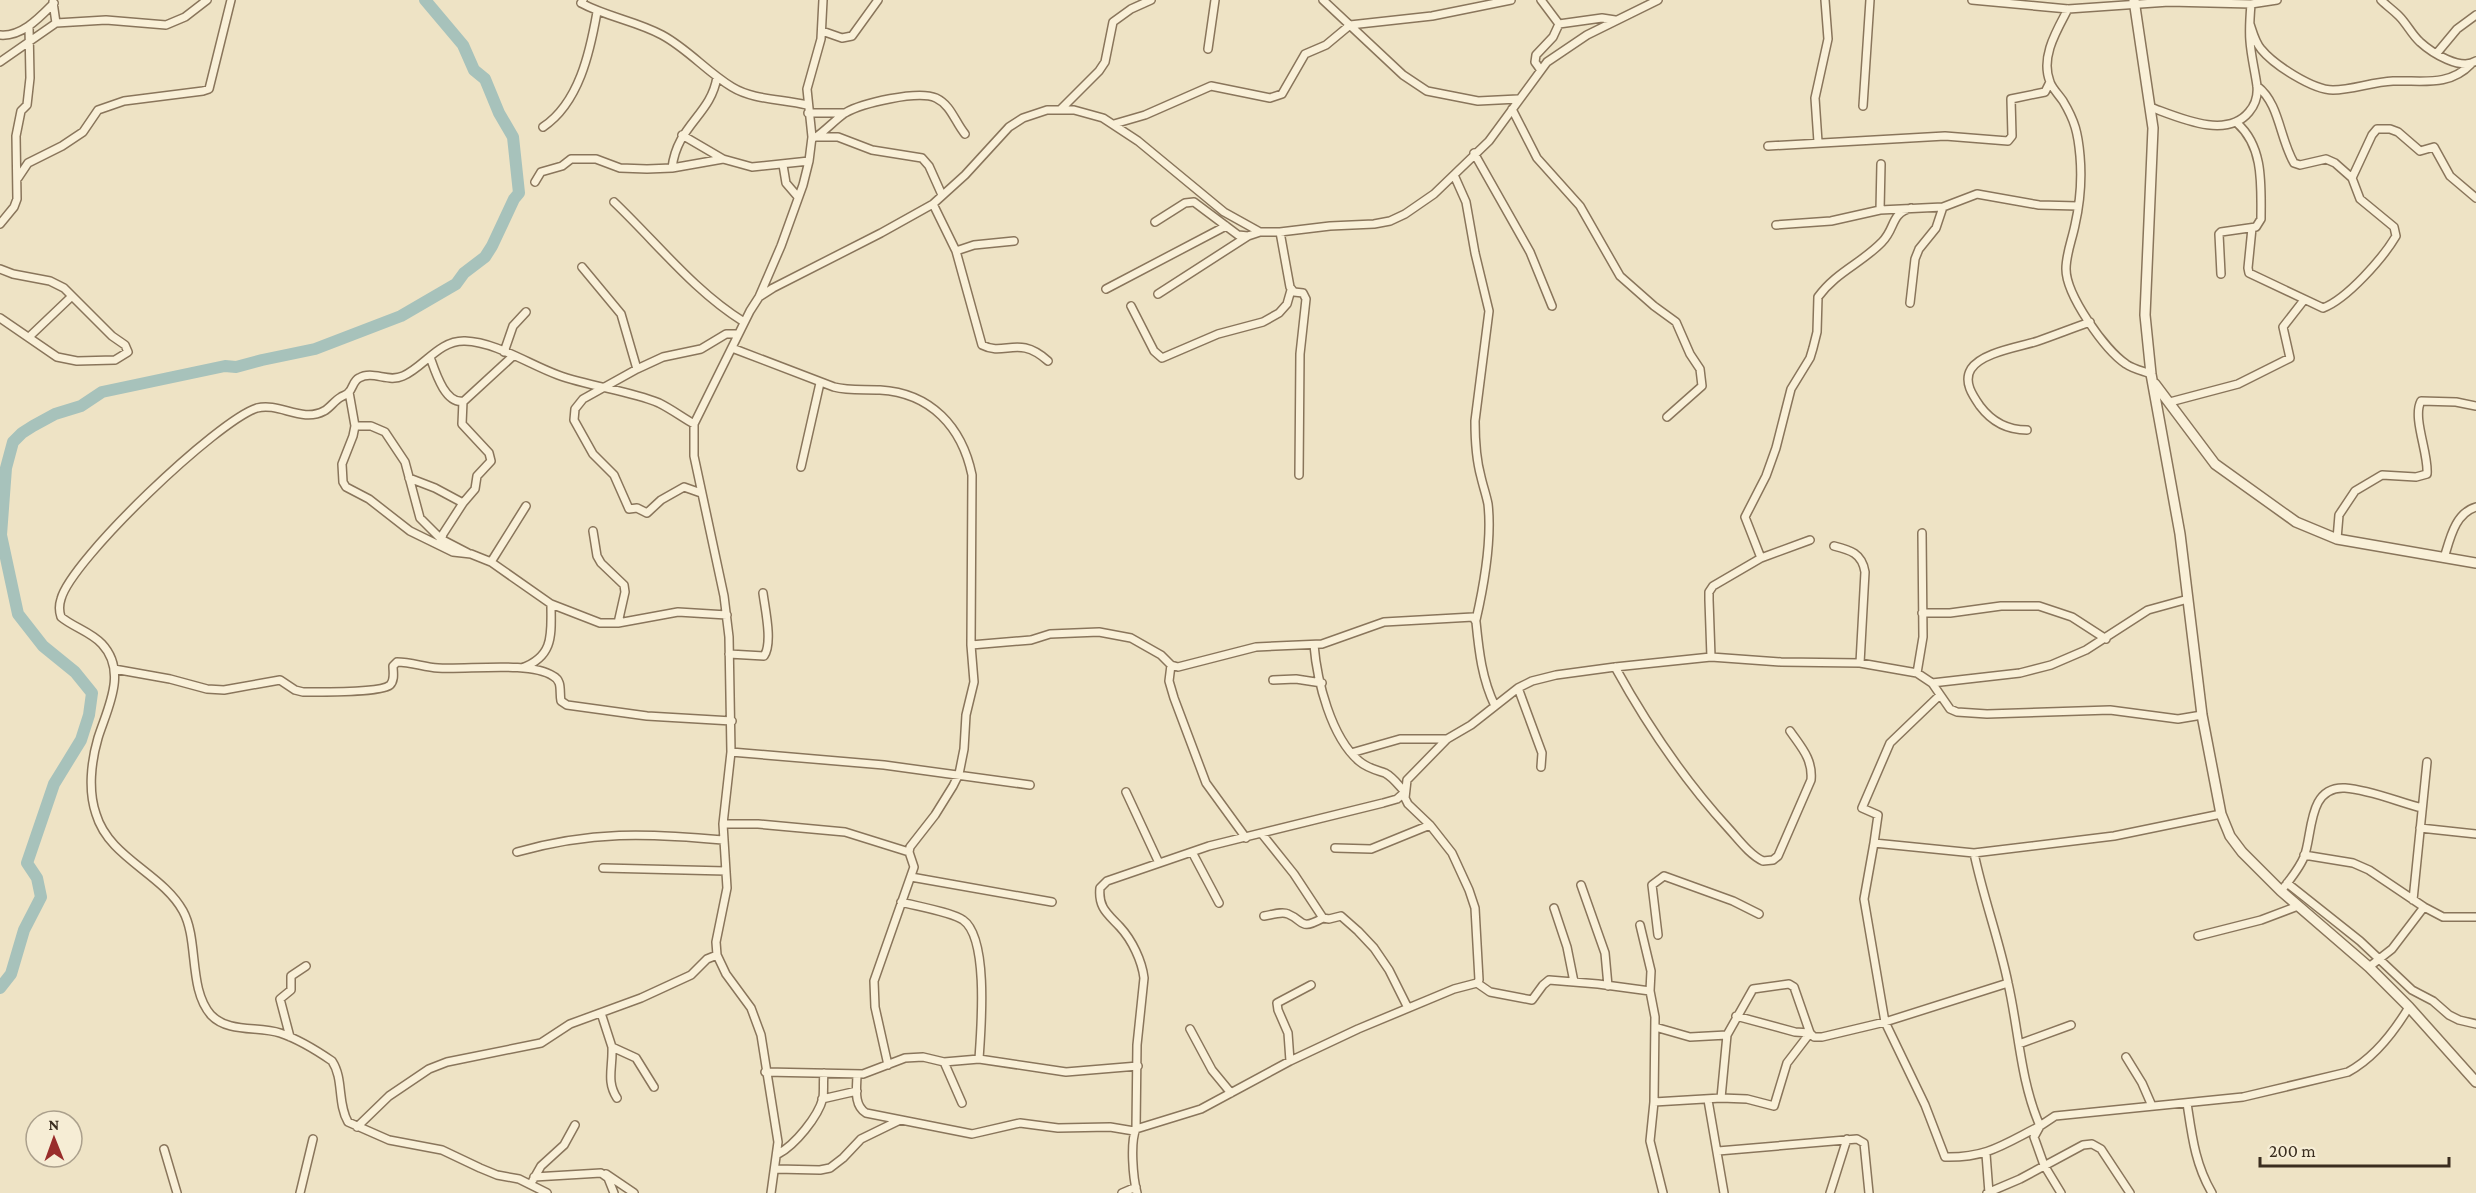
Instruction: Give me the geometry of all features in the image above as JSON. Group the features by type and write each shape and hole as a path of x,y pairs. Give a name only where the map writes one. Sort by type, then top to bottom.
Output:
{"street":[{"path":"0,62 56,23 106,20 166,25 186,17 207,0"},
{"path":"18,178 28,163 62,146 83,132 99,110 124,101 204,92 209,89 231,0"},
{"path":"583,0 581,3 597,12 614,16 663,35 684,49 717,77 749,95 808,109 845,113"},
{"path":"771,1193 778,1154 777,1130 765,1072 761,1035 754,1017 719,963 717,955 716,942 727,888 723,824 732,721 727,615 694,456 694,424 744,322 759,297 798,197 809,161 814,137 808,109 809,76 822,31 823,0"},
{"path":"822,31 842,38 852,36 878,0"},
{"path":"1061,109 1105,62 1113,22 1126,12 1151,0"},
{"path":"1208,49 1215,0"},
{"path":"1323,0 1403,75 1427,91 1478,100 1518,99"},
{"path":"1114,124 1145,115 1211,86 1270,98 1279,97 1286,89 1305,54 1326,45 1350,26 1432,16 1511,0"},
{"path":"1540,0 1558,24"},
{"path":"1818,142 1815,98 1828,39 1825,0"},
{"path":"1863,106 1870,0"},
{"path":"1972,0 2068,9 2134,2 2251,4 2277,0"},
{"path":"2381,0 2405,22 2419,41 2455,62 2474,63"},
{"path":"1158,294 1219,257 1248,236 1260,232 1390,221 1419,205 1489,141 1540,69 1567,47 1655,1"},
{"path":"53,2 56,23"},
{"path":"0,224 14,207 18,178 16,136 21,111 27,105 30,40 27,33 29,27 53,2"},
{"path":"2134,2 2153,128 2145,315 2152,378 2188,599 2202,715 2221,814 2235,845 2280,891 2368,967 2409,1007 2476,1082"},
{"path":"2150,107 2203,123 2227,125 2237,123 2253,106 2257,86 2250,41 2251,4"},
{"path":"2068,9 2051,44 2048,57 2050,82 2078,129 2081,169 2078,206 2066,264 2067,278 2073,293 2090,322 2123,363 2152,378 2206,453 2225,473 2296,522 2337,539 2476,563"},
{"path":"543,127 556,118 582,74 597,12"},
{"path":"2437,53 2457,29 2476,15"},
{"path":"1558,24 1602,18 1615,20"},
{"path":"1540,69 1535,62 1536,55 1553,37 1558,24"},
{"path":"2250,24 2257,42 2269,57 2320,88 2341,90 2371,82 2437,82 2456,77 2474,63"},
{"path":"0,34 5,35 29,27"},
{"path":"672,168 674,154 682,135 711,97 717,77"},
{"path":"1768,146 1946,135 2008,141 2012,135 2011,99 2045,92 2050,82"},
{"path":"2252,228 2248,267 2250,273 2320,307 2327,307 2372,268 2396,236 2394,227 2360,199 2352,178 2335,163 2326,159 2300,165 2294,163 2279,129 2272,101 2257,86"},
{"path":"814,137 845,113 865,104 926,96 936,98 946,105 965,134"},
{"path":"759,297 933,204 965,175 1009,127 1035,113 1061,109 1089,112 1114,124 1224,212 1260,232"},
{"path":"1512,109 1538,158 1580,206 1620,276 1676,322 1681,330 1690,354 1700,369 1702,386 1667,417"},
{"path":"2221,274 2219,234 2252,228 2259,224 2261,219 2259,164 2252,139 2237,123"},
{"path":"2352,178 2372,135 2377,129 2390,129 2420,151 2434,147 2450,176 2476,198"},
{"path":"682,135 723,159 752,167 809,161"},
{"path":"814,137 838,137 872,150 922,158 929,166 942,195"},
{"path":"1474,153 1530,252 1552,306"},
{"path":"535,182 539,173 566,164 571,159 605,161 626,169 672,168 723,159"},
{"path":"1880,210 1881,164"},
{"path":"783,165 786,183 798,197"},
{"path":"1454,175 1466,202 1475,254 1489,311 1475,421 1475,438 1480,475 1486,493 1488,520 1488,544 1476,620 1480,662 1486,688 1495,706"},
{"path":"1776,225 1832,221 1880,210 1943,207 1977,194 2032,204 2078,206"},
{"path":"614,202 698,288 744,322"},
{"path":"1155,222 1185,203 1191,202 1238,235 1248,236"},
{"path":"933,204 956,251 982,345 990,348 1030,348 1048,361"},
{"path":"1910,303 1915,259 1919,249 1936,228 1943,207"},
{"path":"1761,558 1745,517 1766,476 1776,448 1791,389 1810,358 1818,318 1818,297 1839,274 1882,242 1899,213 1911,208"},
{"path":"1106,289 1226,226"},
{"path":"1131,306 1154,351 1161,358 1218,334 1263,322 1287,304 1291,290 1281,232"},
{"path":"956,251 974,245 1014,241"},
{"path":"582,267 621,314 637,369"},
{"path":"0,269 13,274 50,281 64,288 111,336 125,345 128,351 126,356 115,360 65,359 51,355 0,318"},
{"path":"1291,290 1303,293 1306,299 1300,354 1299,476"},
{"path":"28,337 71,297"},
{"path":"2170,402 2238,384 2290,358 2283,327 2304,300"},
{"path":"504,352 513,326 526,312"},
{"path":"2027,430 2014,430 1989,417 1973,395 1968,376 1976,364 1999,351 2090,322"},
{"path":"701,493 687,487 682,488 661,500 647,513 637,508 629,509 614,475 594,454 573,420 575,409 583,399 663,357 701,349 726,334 738,334"},
{"path":"547,1193 519,1179 497,1175 442,1150 389,1140 357,1127 348,1122 344,1116 337,1068 332,1061 290,1037 261,1028 232,1027 218,1021 210,1013 204,1002 192,958 190,934 184,912 169,892 127,856 100,825 95,814 91,784 98,741 112,698 114,669 108,652 101,643 61,617 59,610 61,597 88,558 134,507 168,475 244,414 257,408 310,415 323,412 349,392 360,377 368,375 399,378 407,375 449,344 466,341 504,352 558,375 659,404 694,424"},
{"path":"1999,351 2002,343"},
{"path":"732,348 786,367 820,383 848,390 880,390 912,398 942,415 954,430 967,455 972,475 971,645 974,682 966,715 964,749 959,774 935,815 910,847 909,852 914,867 874,981 875,1007 888,1065"},
{"path":"430,357 441,384 456,401 463,401 513,356"},
{"path":"801,467 820,383"},
{"path":"349,392 355,426 354,436 342,464 345,488 369,499 404,527 441,542"},
{"path":"441,542 463,503 476,489 477,476 491,461 489,453 462,424 463,401"},
{"path":"2337,539 2339,515 2355,491 2382,475 2416,477 2427,474 2419,414 2421,401 2456,402 2476,406"},
{"path":"355,426 382,429 405,462 420,518 441,542 453,552 471,554 491,562 551,604 600,623 618,623 678,612 727,615"},
{"path":"409,478 435,488 463,503"},
{"path":"491,562 526,506"},
{"path":"2444,558 2460,518 2467,510 2476,507"},
{"path":"593,531 597,556 601,563 624,585 625,592 618,623"},
{"path":"1917,672 1923,637 1922,533"},
{"path":"1711,657 1709,592 1713,586 1761,558 1810,540"},
{"path":"1834,546 1855,552 1863,561 1865,572 1860,663"},
{"path":"729,654 754,657 764,656 767,652 764,593"},
{"path":"1932,683 2020,673 2050,665 2106,639 2148,610 2188,599"},
{"path":"542,671 542,656 552,637 551,604"},
{"path":"1922,613 1950,613 2001,606 2039,606 2072,617 2106,639"},
{"path":"971,645 1031,640 1050,634 1099,632 1131,638 1161,655 1171,665 1178,667 1256,647 1314,645 1398,619 1440,621 1469,617 1476,620"},
{"path":"1314,645 1317,668 1330,714 1351,753 1361,763 1392,778 1405,792"},
{"path":"519,669 542,656"},
{"path":"1477,983 1479,980 1475,908 1452,853 1430,825 1408,804 1405,792 1407,780 1410,774 1447,739 1471,725 1518,688 1544,677 1711,657 1781,662 1860,663 1917,672 1932,683 1950,710 1966,713 2014,714 2098,710 2178,719 2202,715"},
{"path":"114,669 160,676 207,689 224,690 280,680 295,690 303,692 382,688 391,682 393,666 397,662 436,668 465,669 494,666 542,671 558,679 561,701 567,705 647,716 732,721"},
{"path":"1171,665 1169,681 1174,698 1206,783 1246,838"},
{"path":"1614,667 1643,717 1681,771 1748,850 1763,861 1770,861 1778,856 1810,780 1812,768 1809,758 1790,731"},
{"path":"1273,680 1296,679 1322,683"},
{"path":"1518,688 1542,753 1541,767"},
{"path":"1940,695 1890,743 1862,808 1878,815 1864,899 1885,1022 1924,1105 1945,1157 1986,1154 2055,1116 2243,1097 2348,1072 2364,1064 2409,1007"},
{"path":"1351,753 1400,739 1447,739"},
{"path":"731,752 959,774 1030,785"},
{"path":"2414,900 2427,762"},
{"path":"2280,891 2304,855 2310,818 2316,806 2332,790 2343,788 2356,790 2422,808"},
{"path":"1126,792 1159,863"},
{"path":"1122,1193 1136,1190 1137,1045 1144,982 1143,968 1121,928 1102,908 1100,888 1107,881 1191,852 1383,803 1397,799 1405,792"},
{"path":"1875,843 1974,853 2114,836 2221,814"},
{"path":"723,824 758,824 845,832 909,852"},
{"path":"1335,848 1371,849 1430,825"},
{"path":"2420,828 2476,834"},
{"path":"1262,834 1289,867 1323,918"},
{"path":"516,852 552,842 588,836 656,835 723,840"},
{"path":"1191,852 1219,903"},
{"path":"1974,853 1981,887 2008,982 2030,1104 2040,1126"},
{"path":"2304,855 2353,863 2369,870 2443,917 2476,917"},
{"path":"603,868 726,871"},
{"path":"1658,936 1652,885 1664,876 1733,901 1759,914"},
{"path":"911,877 1052,902"},
{"path":"2287,883 2327,913 2405,984 2433,1001 2449,1016 2476,1024"},
{"path":"1581,885 1605,953 1608,986"},
{"path":"901,902 959,917 968,924 976,936 982,990 979,1059"},
{"path":"2198,936 2261,920 2298,906"},
{"path":"2368,967 2392,949 2424,907"},
{"path":"1554,908 1567,947 1574,982"},
{"path":"1264,916 1290,914 1300,924 1307,925 1323,918 1341,916 1379,955 1408,1008"},
{"path":"1640,925 1651,971 1650,991 1655,1027 1654,1102 1650,1141 1663,1193"},
{"path":"357,1127 388,1096 429,1069 447,1062 541,1043 563,1027 641,998 691,975 707,959 717,955"},
{"path":"290,1037 280,999 291,990 291,976 306,966"},
{"path":"857,1074 857,1091 862,1110 900,1120 972,1134 1020,1123 1058,1128 1110,1127 1135,1130 1201,1109 1290,1061 1454,989 1477,983 1490,992 1532,1000 1548,981 1650,991"},
{"path":"1721,1098 1727,1035 1753,989 1789,984 1794,987 1809,1033 1814,1037 1822,1037 1885,1022 2008,982"},
{"path":"1290,1061 1288,1033 1277,1003 1311,985"},
{"path":"602,1012 612,1047 613,1068 610,1085 617,1098"},
{"path":"1736,1016 1795,1032 1809,1033"},
{"path":"2019,1044 2071,1025"},
{"path":"1655,1027 1690,1036 1727,1035"},
{"path":"1190,1029 1212,1070 1231,1093"},
{"path":"1654,1102 1721,1098 1747,1099 1774,1106 1787,1063 1809,1033"},
{"path":"612,1047 636,1058 654,1087"},
{"path":"765,1072 872,1073 905,1058 923,1057 944,1062 979,1059 1066,1072 1138,1066"},
{"path":"2126,1057 2152,1106"},
{"path":"944,1062 962,1103"},
{"path":"778,1154 795,1143 822,1099 824,1073"},
{"path":"822,1099 857,1091"},
{"path":"1708,1100 1724,1193"},
{"path":"2187,1103 2197,1163 2212,1193"},
{"path":"776,1169 820,1170 830,1168 861,1139 900,1120"},
{"path":"530,1185 542,1166 564,1145 575,1125"},
{"path":"2040,1126 2034,1134 2034,1140 2044,1165 2061,1193"},
{"path":"300,1193 313,1139"},
{"path":"1830,1193 1847,1139"},
{"path":"1718,1151 1857,1139 1864,1143 1869,1193"},
{"path":"1986,1154 1988,1193 2020,1179 2083,1145 2092,1144 2101,1149 2130,1193"},
{"path":"165,1149 177,1193"},
{"path":"534,1177 601,1173 612,1177 634,1193"},
{"path":"601,1173 608,1178 614,1193"}],"waterway":[{"path":"0,988 11,974 24,930 41,897 37,878 27,863 54,784 81,740 89,715 92,693 75,672 43,646 18,614 1,535 6,468 13,442 33,426 55,414 81,406 102,392 225,366 236,367 315,349 401,316 456,284 464,273 485,257 519,193 513,137 499,113 485,79 474,70 463,45 425,0"}]}
